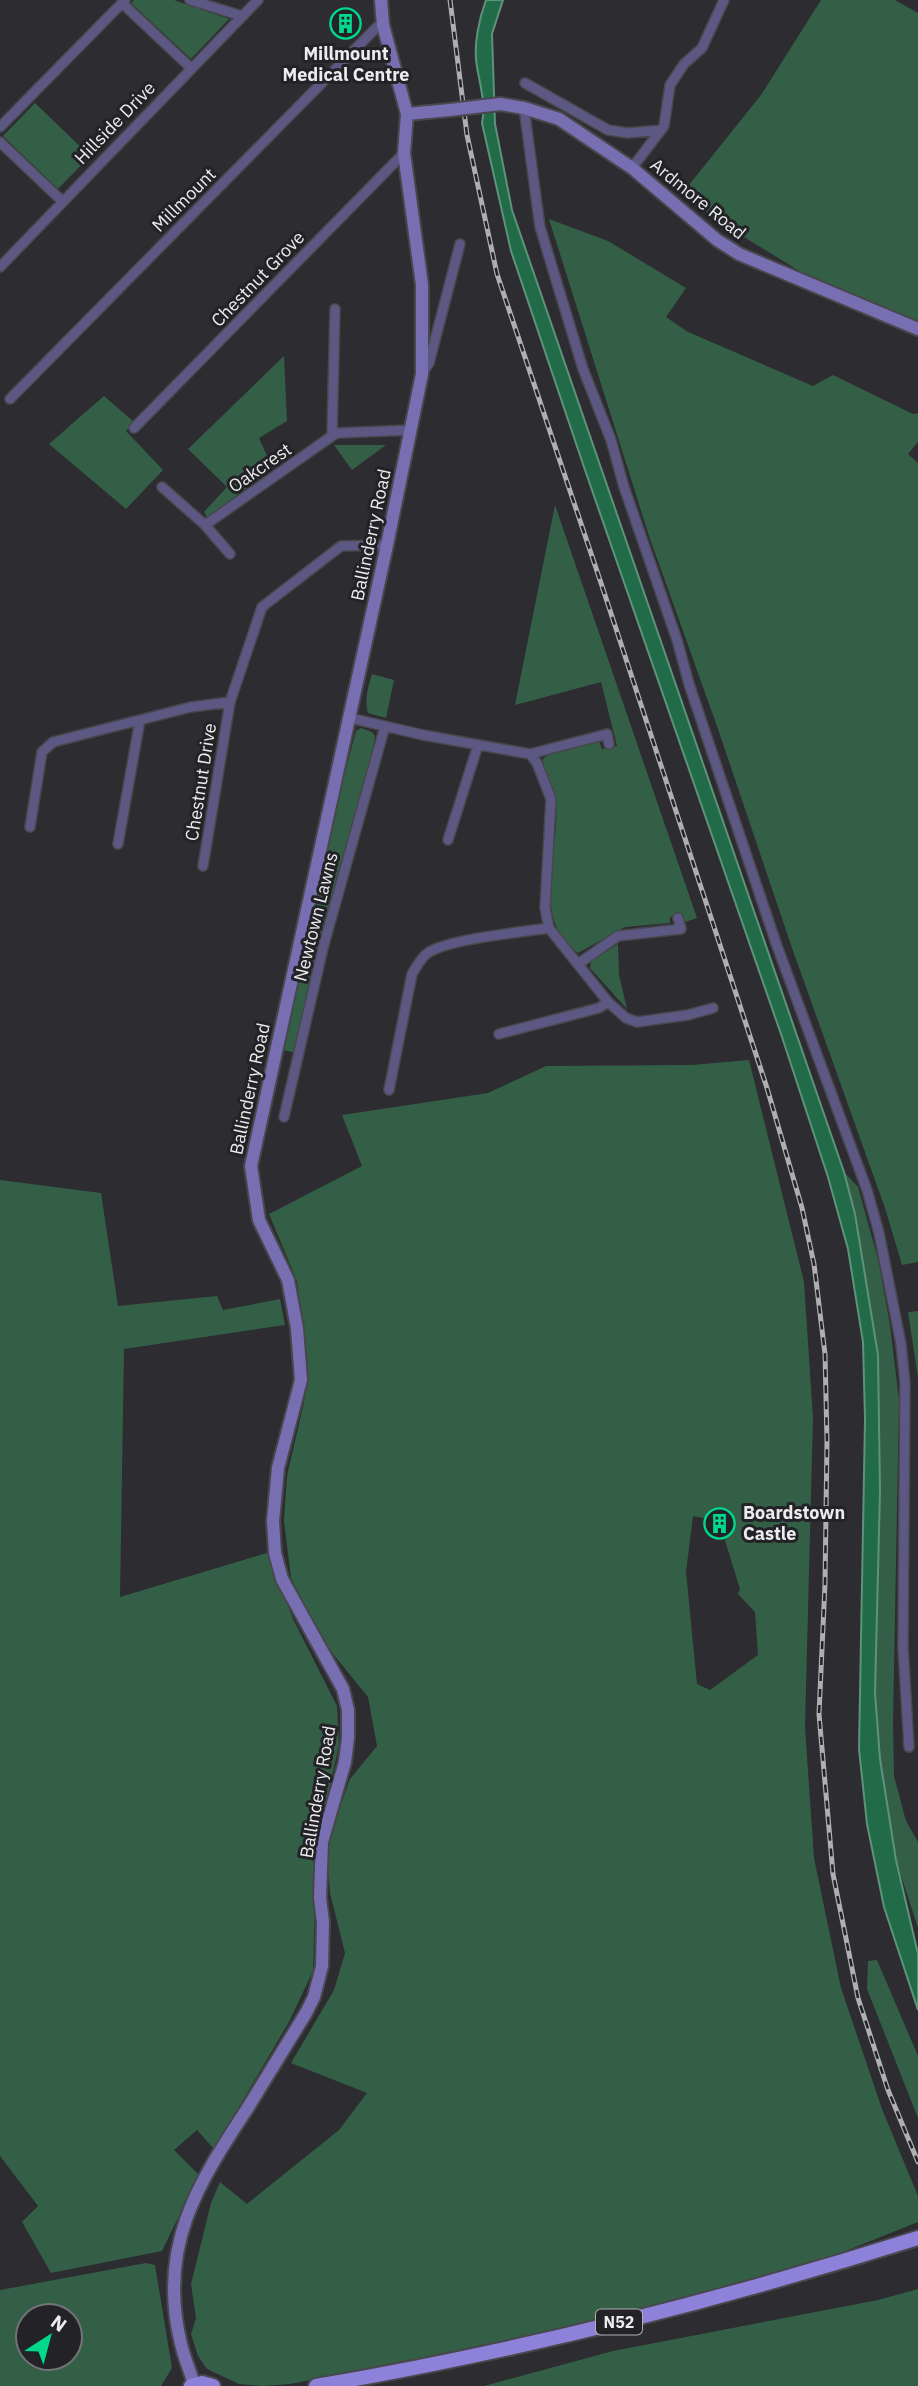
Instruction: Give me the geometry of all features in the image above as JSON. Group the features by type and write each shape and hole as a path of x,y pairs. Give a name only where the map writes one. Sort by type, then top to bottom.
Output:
{"main road":[{"name":"N52","path":"316,2386 520,2345 684,2306 918,2238"},
{"path":"193,2385 202,2383 213,2386"}],"street":[{"path":"190,0 242,16"},
{"name":"Hillside Drive","path":"0,267 258,0"},
{"name":"Ballinderry Road","path":"193,2385 176,2321 174,2289 177,2253 187,2212 206,2172 306,2013 319,1982 323,1945 320,1899 322,1842 345,1762 348,1738 348,1710 343,1689 282,1579 275,1553 273,1521 278,1468 301,1380 297,1328 288,1280 259,1220 251,1166 422,373 422,285 404,153 407,114 383,25 381,0"},
{"path":"632,169 664,126 670,85 684,64 702,48 723,0"},
{"path":"0,127 123,1 191,68"},
{"name":"Millmount","path":"10,399 368,36 383,25"},
{"path":"525,83 608,130 628,133 661,130"},
{"name":"Ardmore Road","path":"407,114 500,104 559,119 632,169 717,240 739,254 918,329"},
{"path":"524,108 540,228 583,369 611,440 624,488 673,628 689,684 777,946 867,1190 879,1233 901,1345 905,1383 903,1647 909,1748"},
{"path":"0,142 62,201"},
{"name":"Chestnut Grove","path":"134,428 404,153"},
{"path":"422,373 429,363 460,244"},
{"path":"332,436 335,309"},
{"name":"Oakcrest","path":"205,525 338,433 411,430"},
{"path":"162,487 205,525 230,554"},
{"name":"Chestnut Drive","path":"203,866 230,702 262,607 341,546 387,545"},
{"name":"Chestnut Drive","path":"30,827 42,752 53,742 191,707 230,702"},
{"path":"349,718 478,746 530,754 537,763 551,799 545,908 549,928 608,1002 626,1018 637,1022 688,1015 713,1008"},
{"path":"118,844 140,720"},
{"name":"Newtown Lawns","path":"284,1117 323,948 385,726"},
{"path":"530,754 607,734 609,744"},
{"path":"448,840 478,746"},
{"path":"578,964 626,933 681,929 678,918"},
{"path":"389,1090 412,974 420,961 429,952 457,943 549,928"},
{"path":"499,1034 599,1008 608,1002"}],"shaded area":[{"path":"134,0 174,0 229,19 191,59 131,3"},
{"path":"486,0 503,0 492,34 495,124 512,210 844,1172 855,1214 878,1355 880,1491 875,1693 880,1759 896,1860 918,1954 918,2010 884,1907 867,1824 859,1749 865,1419 863,1342 848,1249 828,1177 782,1037 511,251 482,123 483,102 476,42"},
{"path":"821,0 895,0 918,13 918,322 811,278 681,195 761,95"},
{"path":"35,103 90,156 58,189 3,136"},
{"path":"549,219 608,241 686,288 666,317 688,332 813,386 833,375 913,414 918,413 918,442 908,454 918,463 918,1262 902,1265 885,1208 649,536"},
{"path":"284,356 287,421 259,438 273,469 207,517 204,512 227,487 188,449"},
{"path":"104,396 134,422 126,431 163,470 126,509 49,444"},
{"path":"334,445 386,445 352,470"},
{"path":"555,505 697,918 685,922 682,915 670,917 670,923 625,927 578,953 563,938 554,922 550,884 556,805 543,759 549,753 599,741 602,749 617,746 601,682 515,705"},
{"path":"372,674 394,680 386,718 368,713 366,698"},
{"path":"361,728 375,736 369,771 338,872 296,1053 284,1050 343,780 356,731"},
{"path":"618,944 619,975 627,1009 590,968 591,961"},
{"path":"749,1060 804,1282 813,1418 805,1727 814,1858 841,1988 882,2109 918,2196 918,2222 823,2260 521,2339 290,2384 239,2384 207,2369 198,2356 191,2334 196,2318 191,2284 211,2203 220,2182 247,2204 339,2130 367,2093 291,2063 334,1990 345,1953 330,1893 327,1844 350,1779 377,1746 368,1697 325,1644 291,1578 284,1521 287,1476 304,1402 308,1367 297,1281 269,1214 362,1166 342,1115 488,1093 546,1066 692,1065","holes":["693,1516 719,1521 740,1589 738,1594 755,1612 758,1655 710,1690 697,1684 686,1572"]},
{"path":"844,1172 858,1187 878,1259 890,1325 899,1400 894,1776 906,1821 918,1842 918,1928 896,1860 880,1759 875,1693 880,1491 878,1355 855,1214"},
{"path":"0,1180 101,1193 118,1306 217,1296 223,1310 280,1299 285,1325 124,1349 120,1597 267,1553 294,1621 337,1706 339,1745 317,1842 313,1971 289,2022 214,2149 197,2130 174,2150 199,2175 162,2251 51,2273 22,2222 38,2206 0,2156"},
{"path":"918,1311 918,1378 908,1312"},
{"path":"877,1960 918,2056 918,2118 867,1989 868,1961"},
{"path":"146,2263 155,2265 172,2368 161,2386 0,2386 0,2290"},
{"path":"918,2289 918,2386 484,2386 613,2351 878,2300"}],"railway":[{"path":"450,0 467,135 497,274 767,1088 802,1208 814,1264 825,1354 825,1584 819,1714 833,1874 858,1998 888,2090 918,2162"}],"place":[{"name":"Millmount Medical Centre","path":"346,24"},
{"name":"Boardstown Castle","path":"720,1523"}]}
